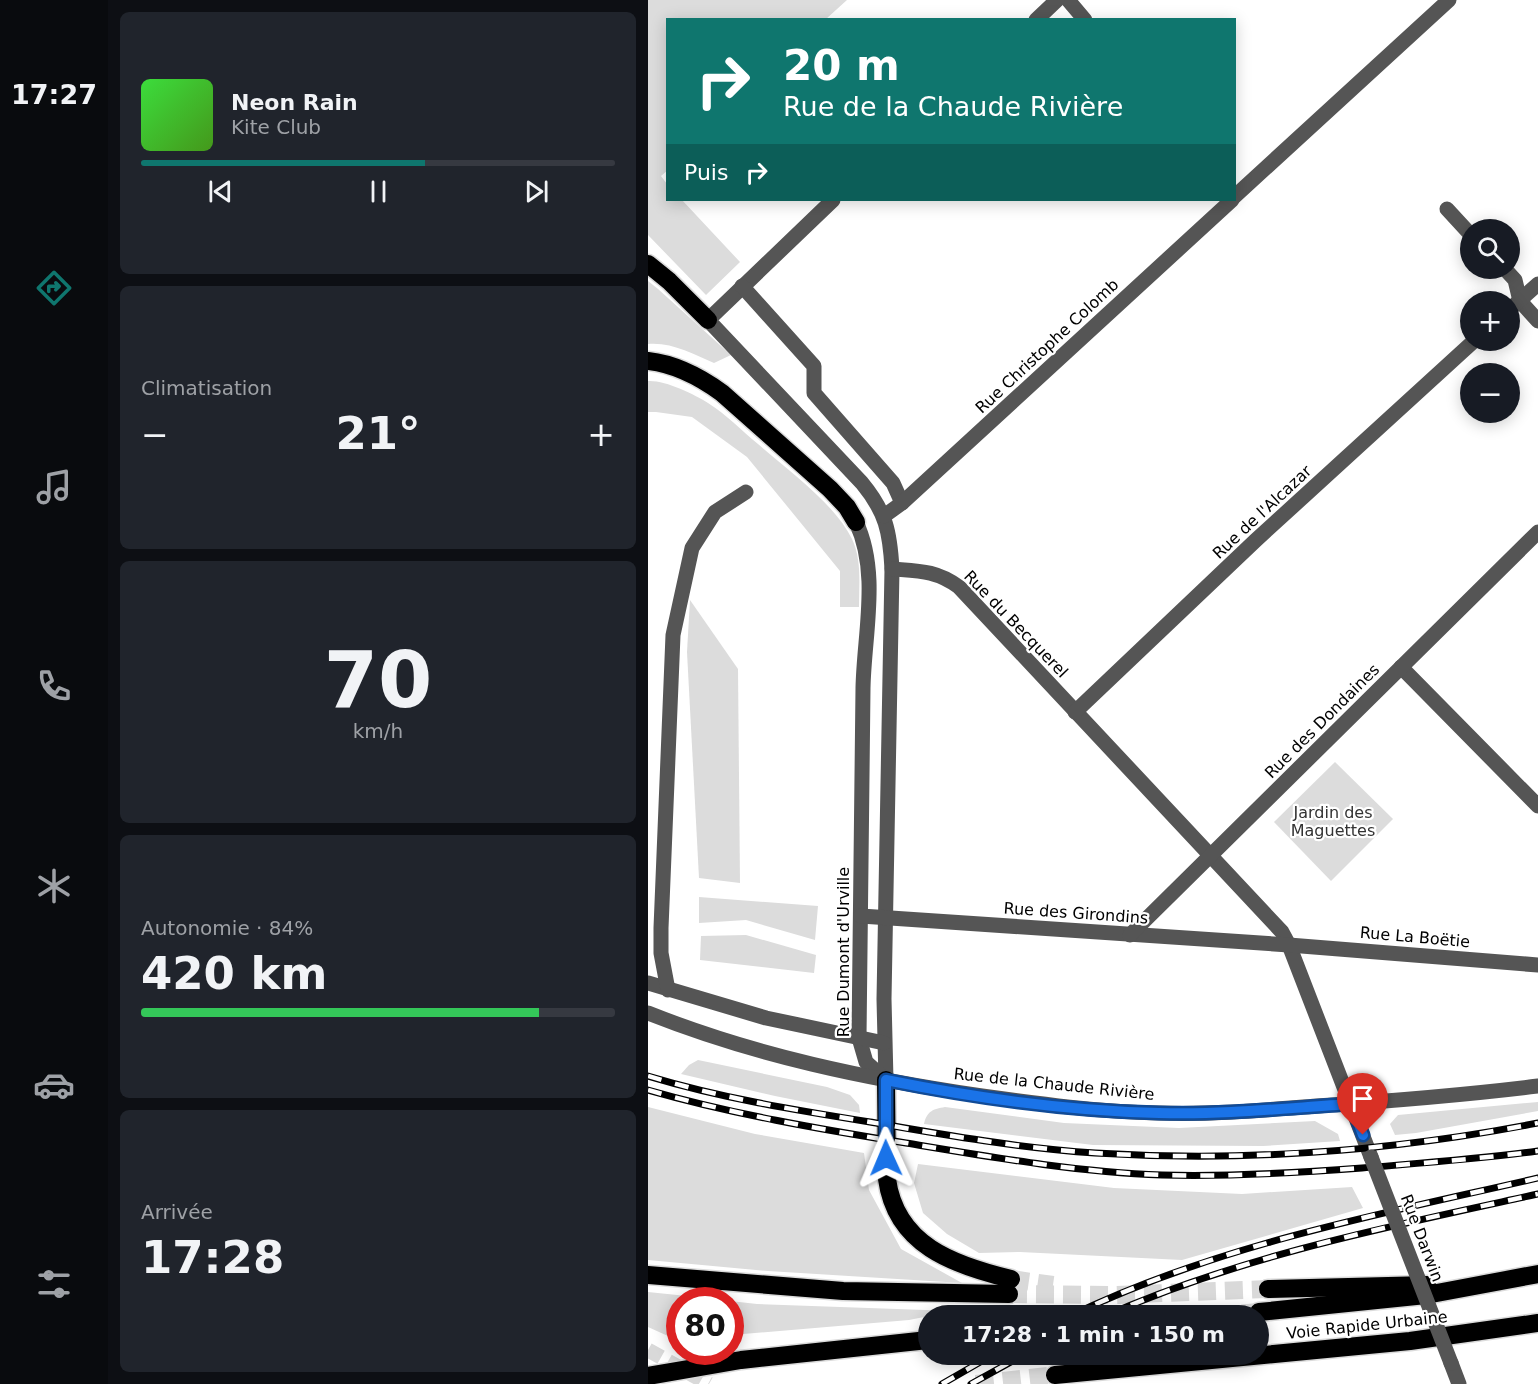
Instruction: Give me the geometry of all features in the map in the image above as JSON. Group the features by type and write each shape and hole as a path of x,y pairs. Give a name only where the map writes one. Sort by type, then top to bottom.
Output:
{"highway":[{"path":"648,264 669,281 708,320"},
{"path":"648,361 680,368 704,379 830,489 847,507 856,522"},
{"path":"648,1275 843,1291 1010,1286 940,1255 915,1236 902,1222 894,1207 887,1179 886,1080"},
{"name":"Voie Rapide Urbaine","path":"1269,1311 1426,1295 1538,1274"},
{"path":"1268,1289 1483,1284"},
{"name":"Voie Rapide Urbaine","path":"1055,1375 1410,1341 1538,1323"},
{"path":"648,1376 741,1360 918,1341"}],"street":[{"path":"1038,18 1057,0"},
{"path":"1068,0 1083,18"},
{"name":"Rue Christophe Colomb","path":"1236,193 1449,0"},
{"path":"832,201 708,320 862,483 884,516 889,530 891,569 885,918 886,1080"},
{"name":"Rue Christophe Colomb","path":"884,516 902,503 1227,201"},
{"path":"1447,209 1460,223"},
{"path":"1520,301 1538,284"},
{"path":"742,286 814,366 814,393 893,483 902,503"},
{"path":"1520,309 1538,321"},
{"name":"Rue de l'Alcazar","path":"1075,712 1256,540 1463,351"},
{"path":"668,990 661,953 661,928 673,635 692,548 715,512 747,492"},
{"name":"Rue Dumont d'Urville","path":"856,522 863,537 869,568 863,676 859,1038 866,1062 886,1080"},
{"name":"Rue des Dondaines","path":"1130,934 1538,532"},
{"name":"Rue du Becquerel","path":"891,569 932,573 952,582 1282,932 1351,1104"},
{"path":"1401,667 1538,806"},
{"name":"Rue des Girondins","path":"861,916 1289,945"},
{"name":"Rue La Boëtie","path":"1289,945 1538,964"},
{"path":"648,983 766,1018 884,1044"},
{"name":"Rue de la Chaude Rivière","path":"648,1013 758,1052 886,1080 1043,1104 1125,1112 1220,1113 1351,1104 1538,1086"},
{"name":"Rue Darwin","path":"1351,1104 1459,1384"}],"green space":[{"path":"648,0 847,0 827,18 666,18 666,172 661,176 666,183 666,201 683,201 740,262 706,295 648,235"},
{"path":"648,281 731,355 714,363 674,347 648,344"},
{"path":"648,381 679,388 715,407 823,500 844,526 855,547 859,573 859,607 840,607 840,571 747,457 692,417 648,412"},
{"path":"690,600 738,669 740,883 699,878 687,652"},
{"name":"Jardin des Maguettes","path":"1335,762 1393,819 1331,881 1274,822"},
{"path":"699,897 818,906 815,940 746,920 699,923"},
{"path":"746,935 816,955 814,973 700,960 701,936"},
{"path":"698,1060 827,1087 850,1095 859,1105 860,1113 681,1074 689,1065"},
{"path":"1538,1102 1538,1111 1416,1133 1395,1135 1390,1124 1398,1115"},
{"path":"648,1107 755,1134 864,1153 869,1190 901,1249 962,1283 768,1271 648,1260"},
{"path":"945,1107 1064,1123 1179,1128 1315,1121 1338,1134 1340,1141 1263,1146 1093,1145 924,1124 931,1111"},
{"path":"918,1164 1114,1188 1242,1194 1352,1187 1363,1208 1182,1260 1020,1252 979,1253 947,1234 923,1213 914,1183"},
{"path":"648,1292 666,1294 666,1335 648,1327"},
{"path":"744,1303 918,1310 918,1318 744,1334"}],"tunnel":[{"path":"1011,1279 1053,1285"},
{"path":"1009,1294 1114,1295 1268,1289"},
{"path":"648,1350 709,1384"},
{"path":"976,1384 1055,1375"}],"railway":[{"path":"648,1076 731,1097 814,1113 1038,1148 1095,1153 1206,1156 1318,1152 1429,1141 1538,1123"},
{"path":"648,1090 744,1114 841,1132 1098,1171 1162,1175 1287,1173 1450,1161 1538,1151"},
{"path":"1095,1305 1184,1269 1242,1250 1359,1219 1538,1178"},
{"path":"1132,1305 1264,1259 1373,1231 1538,1194"},
{"path":"942,1384 975,1365"},
{"path":"971,1384 1005,1365"}],"route":[{"path":"886,1158 886,1080 1043,1104 1125,1112 1220,1113 1351,1104 1363,1135"}]}
